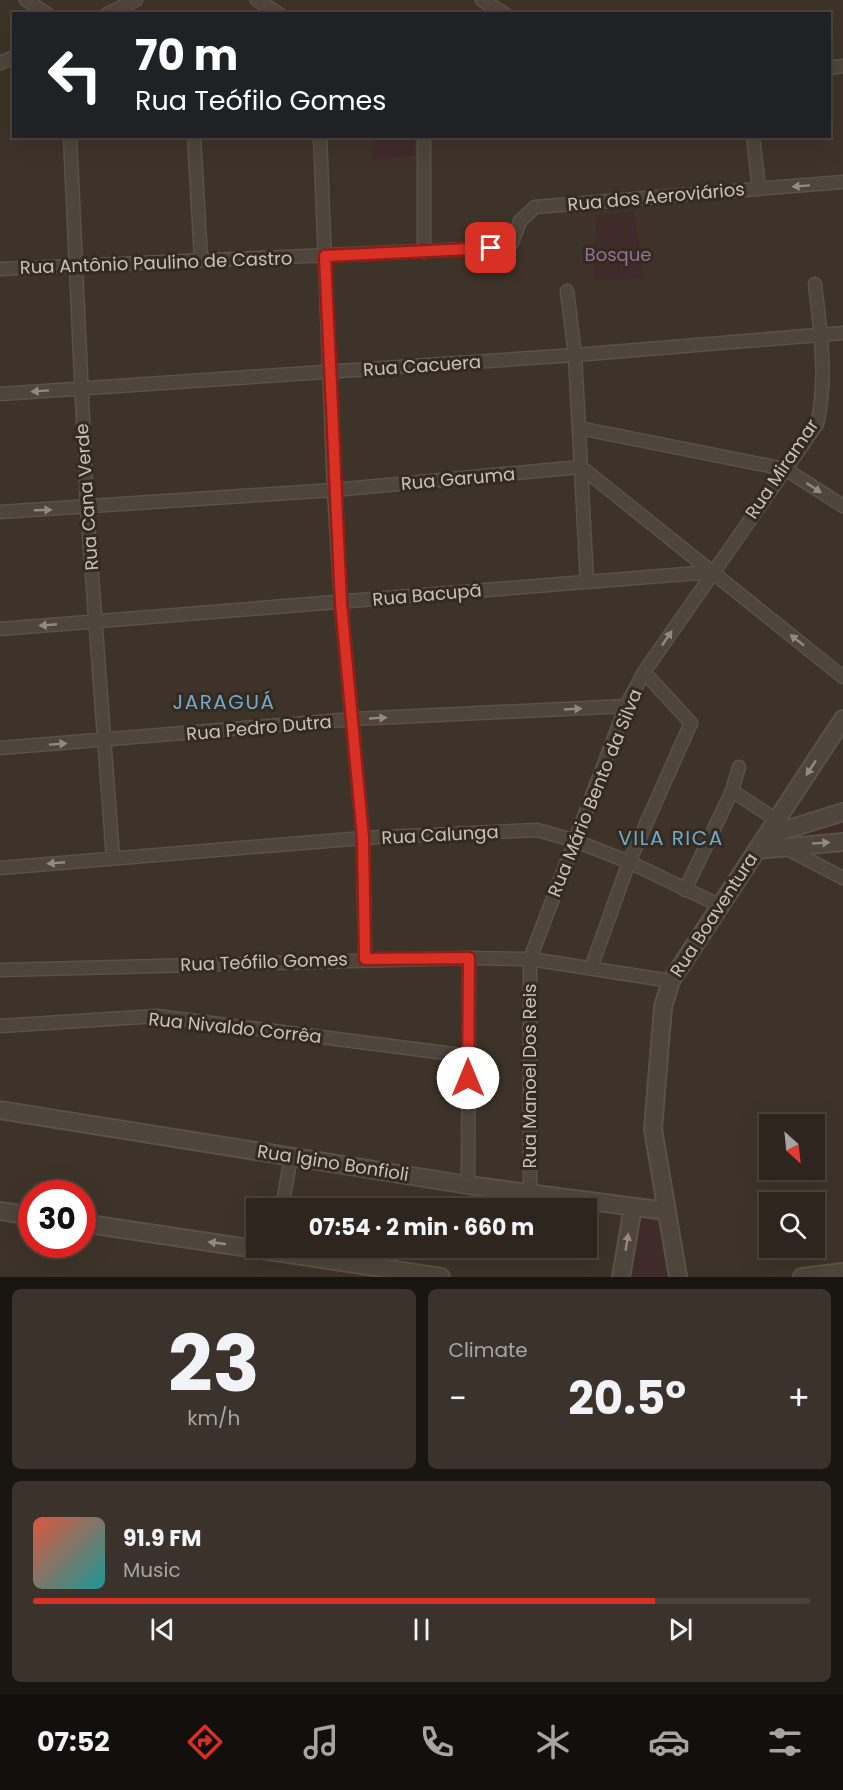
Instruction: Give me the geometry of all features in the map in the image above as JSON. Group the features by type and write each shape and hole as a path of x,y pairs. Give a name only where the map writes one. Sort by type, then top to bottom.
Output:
{"street":[{"path":"26,0 44,12"},
{"path":"111,12 136,0"},
{"path":"257,0 276,12"},
{"path":"482,0 502,12"},
{"name":"Rua Cana Verde","path":"70,138 87,508 113,858"},
{"path":"194,138 201,259"},
{"path":"320,138 334,490 341,603 354,719 363,838 365,959"},
{"path":"424,138 424,252"},
{"path":"753,138 759,189"},
{"name":"Rua dos Aeroviários","path":"491,248 512,243 520,221 536,207 843,182"},
{"name":"Rua Antônio Paulino de Castro","path":"0,269 491,248"},
{"name":"Rua Miramar","path":"711,572 816,424 821,404 820,335 815,284"},
{"path":"567,291 575,355 587,582"},
{"name":"Rua Cacuera","path":"0,394 330,373 843,333"},
{"path":"579,428 785,469 843,506"},
{"path":"581,467 843,676"},
{"name":"Rua Garuma","path":"0,512 334,490 581,467"},
{"name":"Rua Bacupã","path":"0,629 711,572"},
{"name":"Rua Mário Bento da Silva","path":"530,959 573,840 626,706 644,672 711,572"},
{"path":"591,968 629,862 691,723 644,672"},
{"name":"Rua Pedro Dutra","path":"0,748 354,719 626,706"},
{"name":"Rua Boaventura","path":"678,1277 653,1129 663,1007 671,981 843,719"},
{"path":"685,890 732,791 739,767"},
{"path":"732,791 777,820"},
{"path":"761,843 843,812"},
{"name":"Rua Calunga","path":"0,868 363,838 537,830 573,840 629,862 721,906"},
{"path":"761,843 783,846 843,842"},
{"path":"783,846 843,878"},
{"path":"468,1185 469,958"},
{"name":"Rua Teófilo Gomes","path":"0,970 469,958 530,959 671,981"},
{"name":"Rua Manoel Dos Reis","path":"530,959 530,1193"},
{"name":"Rua Nivaldo Corrêa","path":"0,1026 158,1016 469,1056"},
{"name":"Rua Igino Bonfioli","path":"0,1110 468,1185 666,1211"},
{"path":"284,1198 291,1156"},
{"path":"621,1277 633,1207"},
{"path":"0,1211 18,1214"},
{"path":"96,1225 246,1246"},
{"path":"324,1258 441,1277"},
{"path":"802,1277 843,1272"}],"green space":[{"path":"374,138 414,138 414,156 372,160"},
{"name":"Bosque","path":"634,212 644,279 594,280 596,215"},
{"path":"843,816 843,836 774,841"},
{"path":"638,1217 660,1218 670,1277 630,1277"}],"district":[{"name":"JARAGUÁ","path":"224,702"},
{"name":"VILA RICA","path":"671,838"}],"route":[{"path":"468,1078 469,958 365,959 363,838 354,719 341,603 325,256 491,248"}]}
